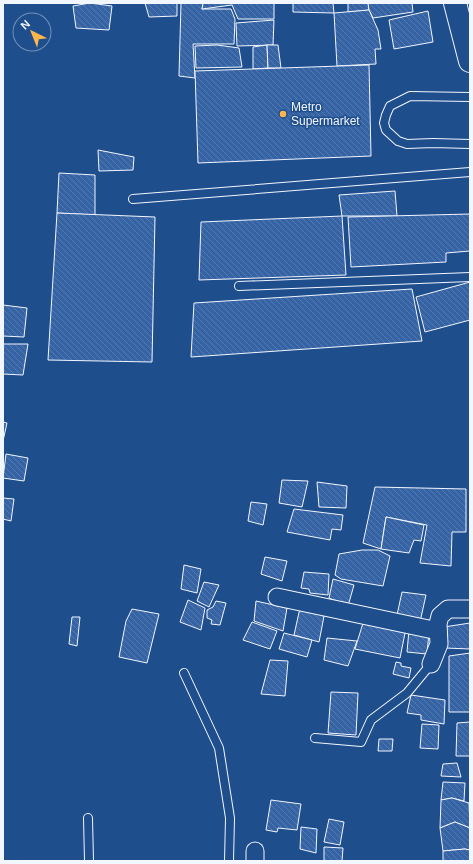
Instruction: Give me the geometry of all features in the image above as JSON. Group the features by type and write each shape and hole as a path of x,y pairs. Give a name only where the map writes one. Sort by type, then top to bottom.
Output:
{"highway":[{"path":"455,3 470,61"}],"street":[{"path":"278,597 438,631"},
{"path":"431,664 439,644 438,624 440,616 448,609 470,609"}],"lane":[{"path":"470,97 410,96 390,106 384,123 386,130 398,141 407,144 470,144"},
{"path":"133,199 470,172"},
{"path":"239,286 470,277"},
{"path":"315,738 361,742 371,720 407,693 431,664"},
{"path":"184,673 219,748 230,818 229,861"},
{"path":"88,818 89,861"}],"building":[{"path":"90,3 112,6 109,30 76,28 73,6"},
{"path":"145,3 177,3 177,16 149,17"},
{"path":"181,3 203,3 202,9 231,9 235,19 234,44 193,44 195,78 179,76"},
{"path":"203,3 274,3 274,19 238,19 232,5 202,9"},
{"path":"293,3 333,3 334,13 293,12"},
{"path":"348,3 368,3 369,10 348,12"},
{"path":"368,3 412,3 413,12 373,18 369,10"},
{"path":"369,10 378,30 381,49 375,49 376,64 337,66 334,13"},
{"path":"428,11 433,42 394,49 389,20"},
{"path":"274,20 273,45 237,46 236,23"},
{"path":"217,45 239,48 242,67 196,68 195,46"},
{"path":"267,45 268,68 253,69 253,47"},
{"path":"267,45 278,45 281,68 268,68"},
{"name":"Metro Supermarket","path":"369,65 371,156 198,163 195,71"},
{"path":"98,150 134,157 133,170 99,171"},
{"path":"59,173 95,175 95,215 57,213"},
{"path":"395,191 397,216 342,216 339,195"},
{"path":"57,213 155,217 152,362 48,360"},
{"path":"470,214 470,251 446,253 446,262 351,267 348,217"},
{"path":"342,216 346,275 199,280 201,222"},
{"path":"470,282 470,320 425,332 416,297"},
{"path":"412,289 422,341 191,357 194,303"},
{"path":"3,305 27,308 24,337 3,336"},
{"path":"3,344 28,344 23,375 3,374"},
{"path":"3,422 7,423 3,441"},
{"path":"6,454 28,458 24,481 3,478"},
{"path":"282,480 308,481 302,507 279,503"},
{"path":"317,482 347,486 346,508 319,507"},
{"path":"375,487 466,489 466,532 452,532 451,566 420,563 427,525 386,517 381,549 363,543"},
{"path":"3,498 14,499 11,521 3,519"},
{"path":"251,502 267,504 263,525 248,521"},
{"path":"294,509 343,515 341,530 332,529 330,540 287,532"},
{"path":"386,517 424,525 421,541 414,540 409,553 381,549"},
{"path":"362,550 378,550 390,556 383,586 341,579 335,575 339,554"},
{"path":"265,557 287,561 282,581 261,574"},
{"path":"184,565 201,569 197,593 181,589"},
{"path":"304,572 329,574 328,595 310,593 309,589 301,588"},
{"path":"333,579 354,585 348,606 329,598"},
{"path":"204,582 219,585 209,607 197,601"},
{"path":"402,592 426,595 420,622 397,615"},
{"path":"188,600 205,608 201,630 180,622"},
{"path":"216,601 226,603 220,625 211,624 212,620 207,618 207,610 213,607"},
{"path":"256,601 287,608 283,631 254,621"},
{"path":"300,608 325,611 319,642 294,635"},
{"path":"132,609 159,614 147,663 119,657 126,621"},
{"path":"72,617 80,617 77,646 69,644"},
{"path":"252,622 277,631 270,649 243,640"},
{"path":"363,623 406,628 400,658 355,649"},
{"path":"470,623 470,649 445,648 444,627"},
{"path":"409,630 429,632 427,654 407,652"},
{"path":"284,633 312,640 307,657 279,649"},
{"path":"327,638 357,641 348,666 324,660"},
{"path":"470,653 470,712 449,712 449,656"},
{"path":"270,660 288,661 285,696 261,694"},
{"path":"396,662 401,663 401,666 411,668 409,678 393,674"},
{"path":"331,692 358,693 356,735 328,733"},
{"path":"411,695 445,700 444,724 421,720 421,715 407,713"},
{"path":"470,722 470,756 456,756 457,723"},
{"path":"422,724 439,725 438,749 420,748"},
{"path":"379,739 393,739 392,751 378,751"},
{"path":"457,763 461,777 441,776 443,764"},
{"path":"443,782 465,783 464,801 452,798 441,800"},
{"path":"452,798 469,803 470,828 455,822 440,828 441,800"},
{"path":"271,800 301,804 297,830 278,828 277,832 266,830"},
{"path":"329,819 344,822 340,845 324,842"},
{"path":"455,822 470,828 470,850 443,851 440,828"},
{"path":"301,827 317,829 316,853 300,849"},
{"path":"324,847 343,848 342,861 324,861"},
{"path":"470,850 470,861 443,861 443,851"}],"place":[{"name":"Metro Supermarket","path":"283,114"}]}
